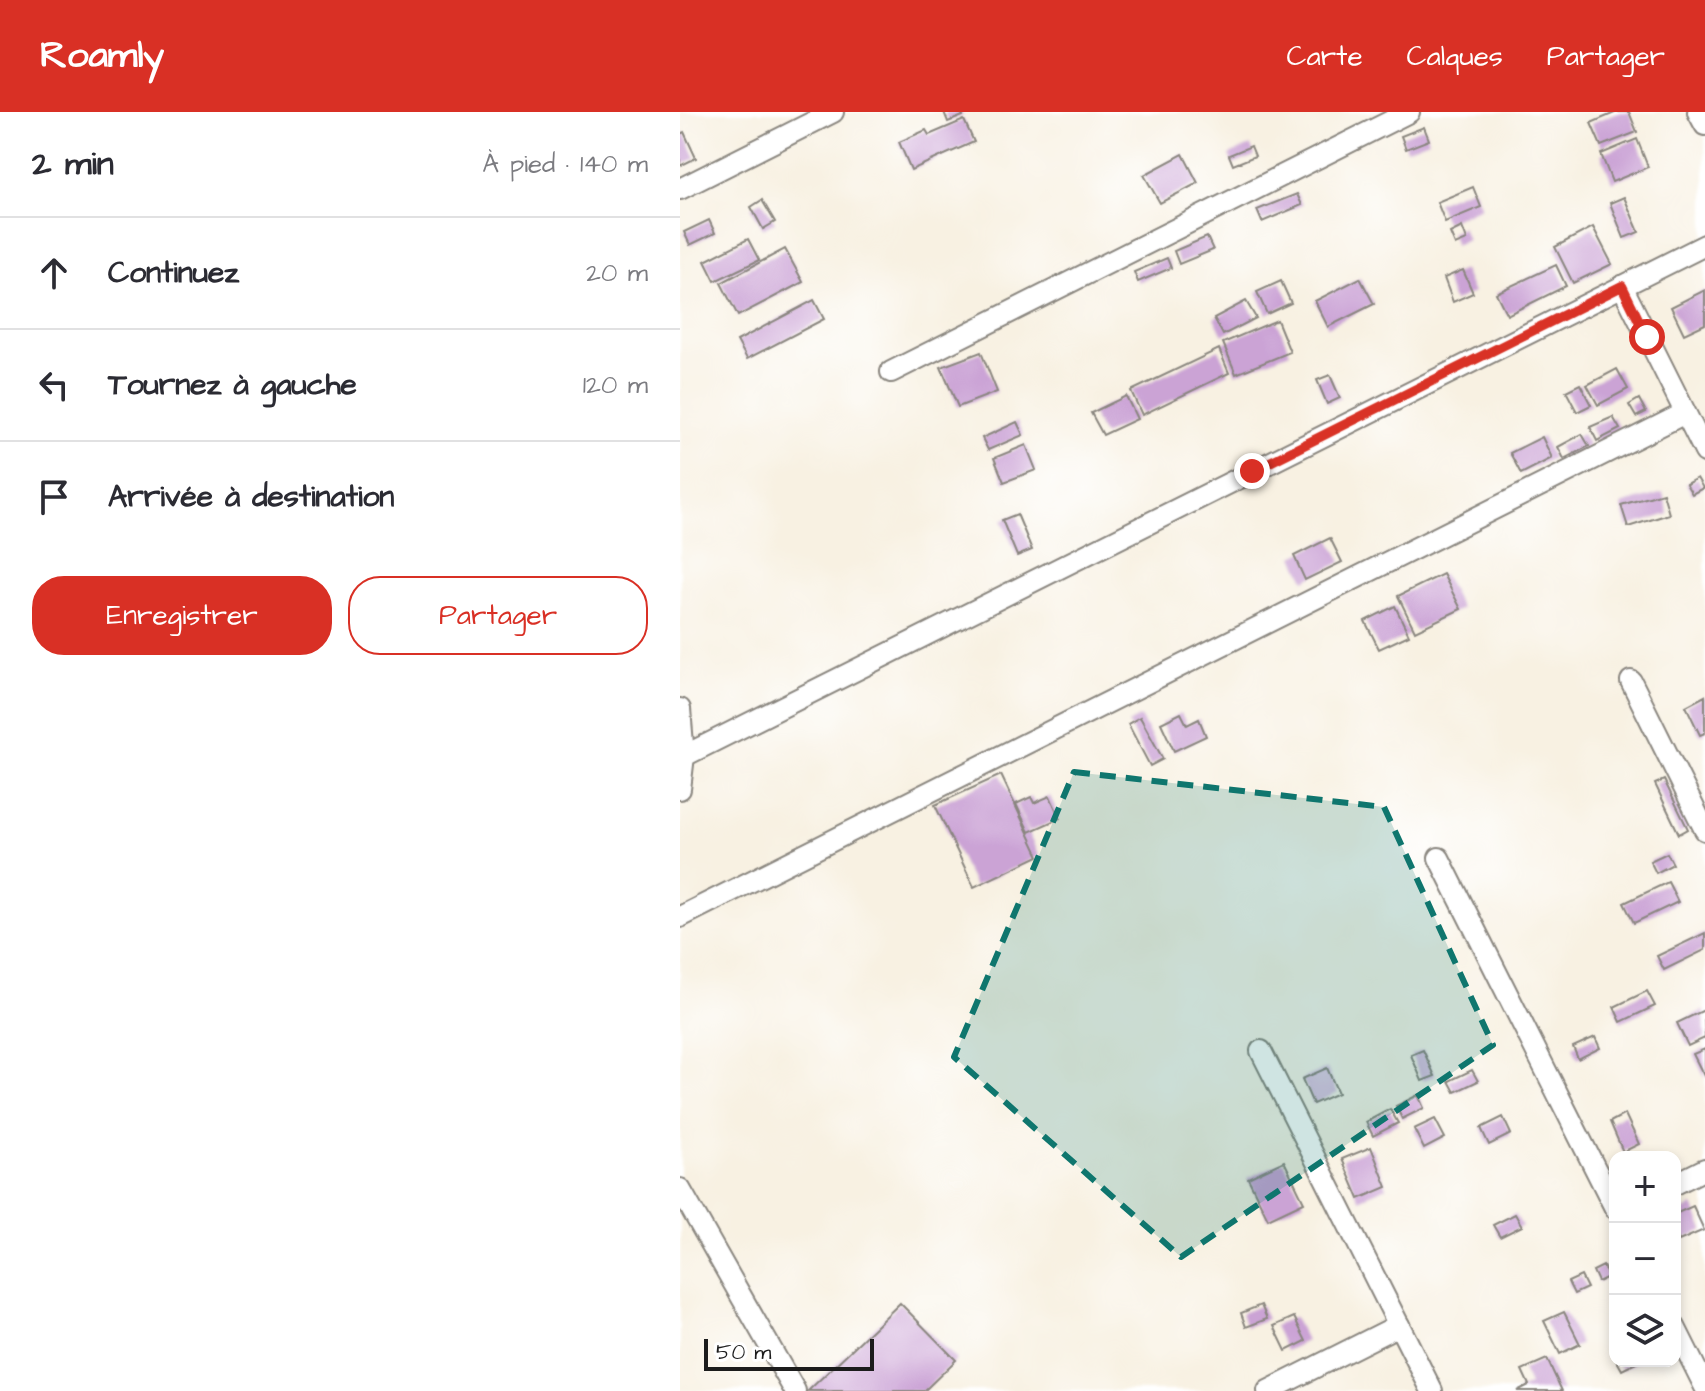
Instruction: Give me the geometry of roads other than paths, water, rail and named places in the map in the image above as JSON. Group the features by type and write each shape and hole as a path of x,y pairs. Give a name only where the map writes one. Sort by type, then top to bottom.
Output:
{"street":[{"path":"680,189 833,112"},
{"path":"891,372 1409,112"},
{"path":"1698,112 1705,125"},
{"path":"684,756 1705,245"},
{"path":"1622,286 1705,452"},
{"path":"680,917 1685,413"},
{"path":"1631,681 1704,827"},
{"path":"680,709 684,756 680,789"},
{"path":"1439,858 1609,1196"},
{"path":"1261,1051 1432,1391"},
{"path":"1681,1181 1705,1169"},
{"path":"680,1189 789,1387"},
{"path":"1268,1391 1399,1325"},
{"path":"1681,1339 1705,1387"}]}
